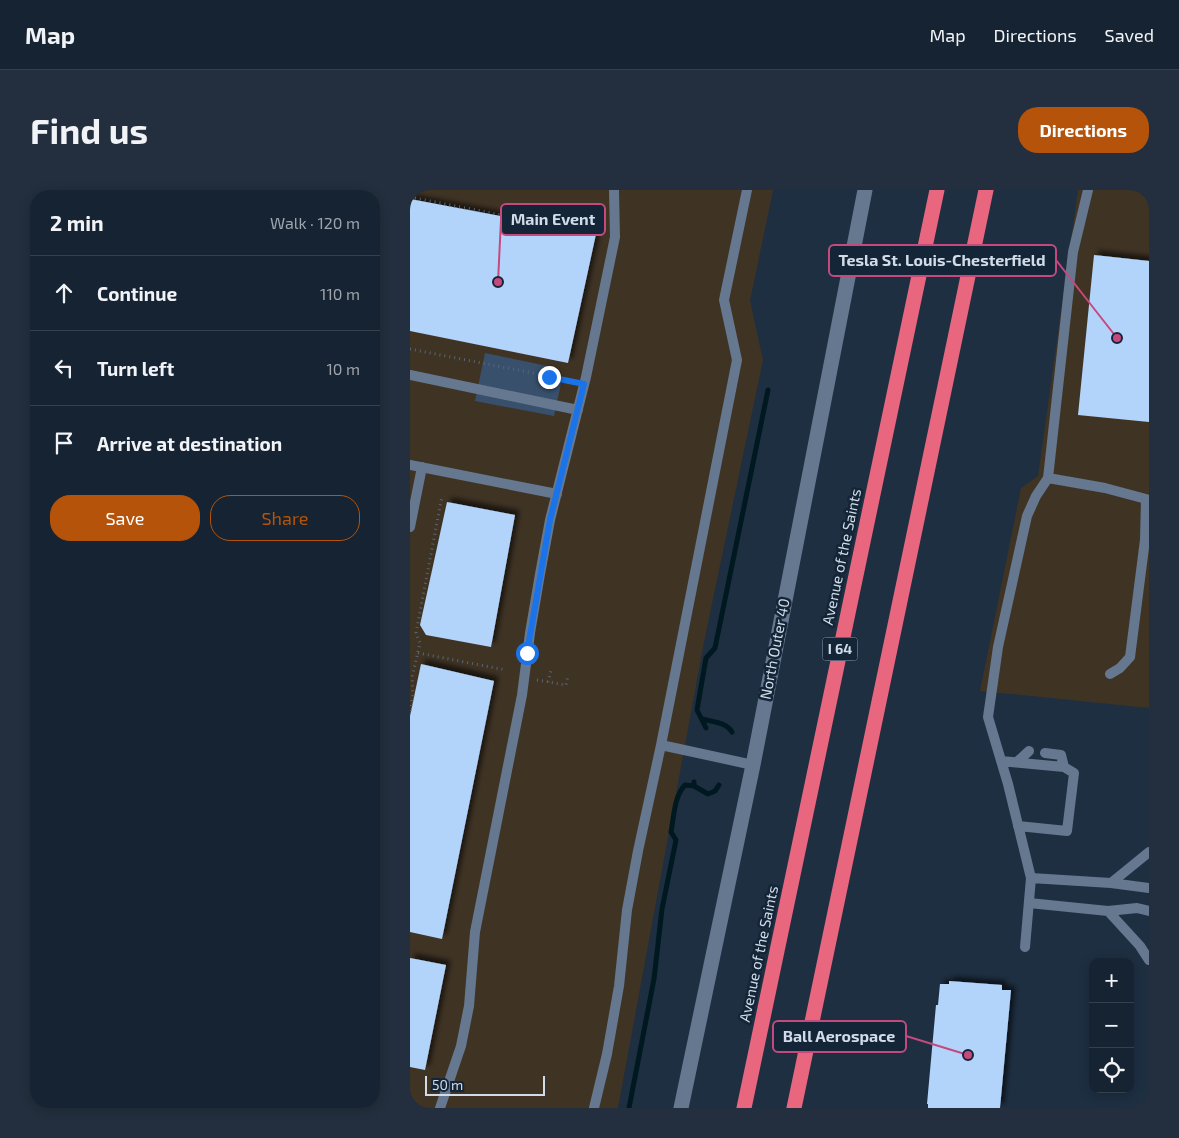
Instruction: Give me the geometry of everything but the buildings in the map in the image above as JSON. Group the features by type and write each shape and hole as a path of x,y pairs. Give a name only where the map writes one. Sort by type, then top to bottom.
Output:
{"highway":[{"name":"Avenue of the Saints","path":"744,1108 937,190"},
{"path":"794,1108 986,190"}],"street":[{"name":"North Outer 40","path":"682,1108 753,765 865,190"}],"lane":[{"path":"440,1108 461,1046 469,1006 475,932 522,695 535,601 615,237 614,190"},
{"path":"594,1108 607,1054 619,986 627,910 638,851 738,360 724,300 747,190"},
{"path":"1025,947 1031,878 988,717 998,648 1027,516 1036,496 1048,478 1073,252 1088,190"},
{"path":"410,375 578,410"},
{"path":"410,465 557,494"},
{"path":"410,527 422,467"},
{"path":"1048,478 1105,488 1146,499 1144,540 1130,657 1120,668 1110,674"},
{"path":"661,745 753,765"},
{"path":"1017,762 1029,751"},
{"path":"1045,753 1061,755 1064,767"},
{"path":"1001,761 1064,767 1074,773 1067,831 1018,826"},
{"path":"1111,883 1149,852"},
{"path":"1031,878 1111,883 1149,888"},
{"path":"1029,903 1108,910 1137,908 1149,911"},
{"path":"1108,910 1140,946 1149,960"}],"path":[{"path":"410,197 615,237"},
{"path":"410,349 584,384"},
{"path":"410,711 413,695 412,677 420,643 416,633 442,496"},
{"path":"418,653 506,670"},
{"path":"548,682 551,671"},
{"path":"534,679 566,685 568,675"}],"shaded area":[{"path":"410,190 773,190 750,301 763,360 704,642 618,1108 410,1108"},
{"path":"1078,190 1149,190 1149,708 980,691 1021,488 1038,476"},
{"path":"485,353 552,367 550,377 562,379 554,416 475,401"}],"waterway":[{"path":"706,728 697,710 706,658 715,648 768,390"},
{"path":"702,719 723,724 732,732"},
{"path":"629,1108 654,979 662,909 676,840 671,832 675,807 681,790 685,785 694,786 694,782"},
{"path":"694,786 708,794 715,791 719,785"}],"place":[{"name":"Main Event","path":"498,282"},
{"name":"Tesla St. Louis-Chesterfield","path":"1117,338"},
{"name":"Ball Aerospace","path":"968,1055"}],"route":[{"path":"527,653 550,520 584,384 549,377"}]}
